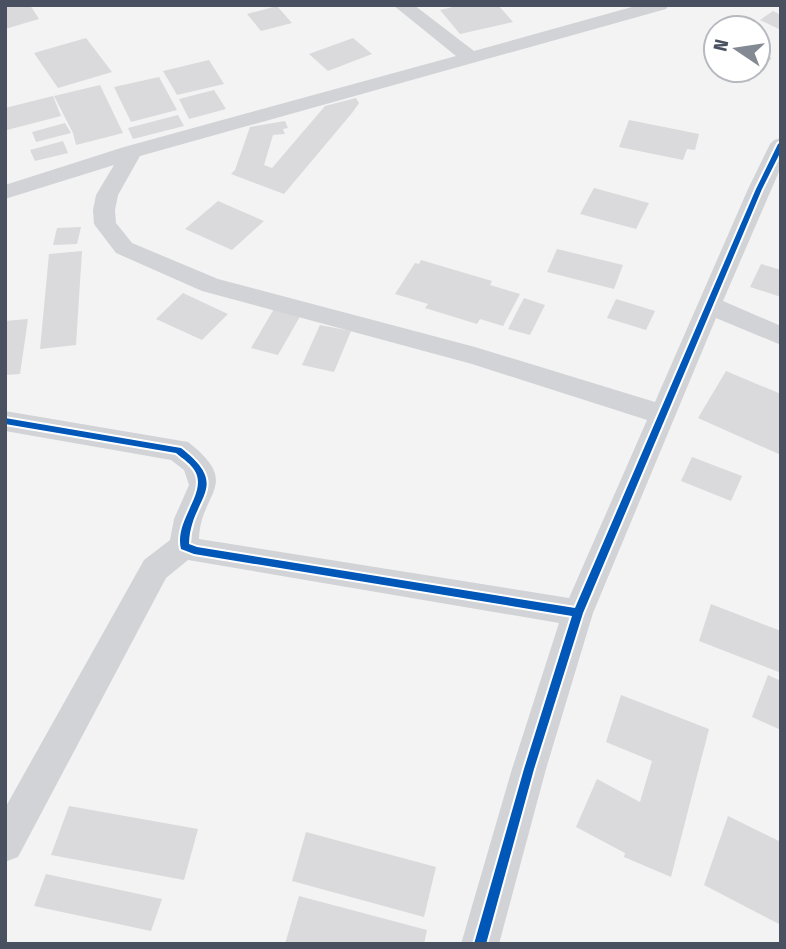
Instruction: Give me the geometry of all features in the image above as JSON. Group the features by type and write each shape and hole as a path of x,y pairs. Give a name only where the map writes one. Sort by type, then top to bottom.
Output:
{"street":[{"path":"402,5 472,59"},
{"path":"5,191 132,152 660,5"},
{"path":"480,944 529,769 578,613 781,144"},
{"path":"132,152 107,195 104,210 105,224 124,248 211,285 475,356 663,415"},
{"path":"710,305 781,336"},
{"path":"5,421 178,450 194,460 203,474 202,493 183,536 184,546"},
{"path":"184,546 197,551 578,613"},
{"path":"5,844 105,656 155,569 184,546"}],"building":[{"path":"5,5 30,5 39,19 5,29"},
{"path":"461,5 498,5 513,22 460,34 440,10"},
{"path":"277,6 292,23 261,31 247,14"},
{"path":"773,11 781,15 781,30 772,26 772,14 769,14"},
{"path":"86,38 112,72 58,88 34,53"},
{"path":"353,38 372,54 328,71 309,54"},
{"path":"209,60 224,84 177,95 163,71"},
{"path":"159,77 177,110 131,122 114,87"},
{"path":"100,85 123,133 76,145 73,133 54,96"},
{"path":"214,90 226,109 189,119 179,99"},
{"path":"53,96 61,116 7,130 5,108"},
{"path":"356,98 359,103 352,113 284,194 231,174 235,170 250,127 285,121 288,128 283,129 285,134 273,135 264,165 272,168 325,106"},
{"path":"178,115 184,126 133,139 128,128"},
{"path":"629,120 699,134 695,150 687,149 683,160 619,147"},
{"path":"65,123 71,133 36,142 32,132"},
{"path":"63,141 68,153 35,161 30,150"},
{"path":"594,188 649,203 636,229 580,214"},
{"path":"218,201 264,221 232,250 185,229"},
{"path":"81,227 77,244 53,245 57,228"},
{"path":"557,249 623,265 614,289 547,272"},
{"path":"82,251 76,345 40,349 49,254"},
{"path":"421,260 492,281 490,285 520,294 503,326 480,319 477,324 425,308 428,304 395,294 415,263 419,264"},
{"path":"761,264 781,270 781,297 750,287"},
{"path":"183,293 228,314 202,340 156,319"},
{"path":"524,298 545,305 530,335 508,329"},
{"path":"616,299 655,311 646,330 607,318"},
{"path":"275,307 302,313 278,355 251,348"},
{"path":"28,319 20,374 5,375 5,321"},
{"path":"320,325 351,331 334,372 302,365"},
{"path":"726,371 781,394 781,455 698,418"},
{"path":"692,457 742,476 731,501 681,481"},
{"path":"711,604 781,631 781,673 699,641"},
{"path":"768,675 781,681 781,730 752,717"},
{"path":"621,695 709,729 671,877 624,857 625,853 576,827 597,779 640,802 652,761 606,742"},
{"path":"69,806 198,829 184,880 51,855"},
{"path":"728,816 781,842 781,925 704,885"},
{"path":"306,832 436,867 424,917 292,881"},
{"path":"46,874 162,899 151,931 34,906"},
{"path":"299,896 427,930 424,944 285,944"}],"cycle path":[{"path":"480,944 529,769 578,613 759,189 781,144"},
{"path":"5,421 178,450 194,463 201,474 203,485 189,519 184,546 197,551 578,613"}]}
